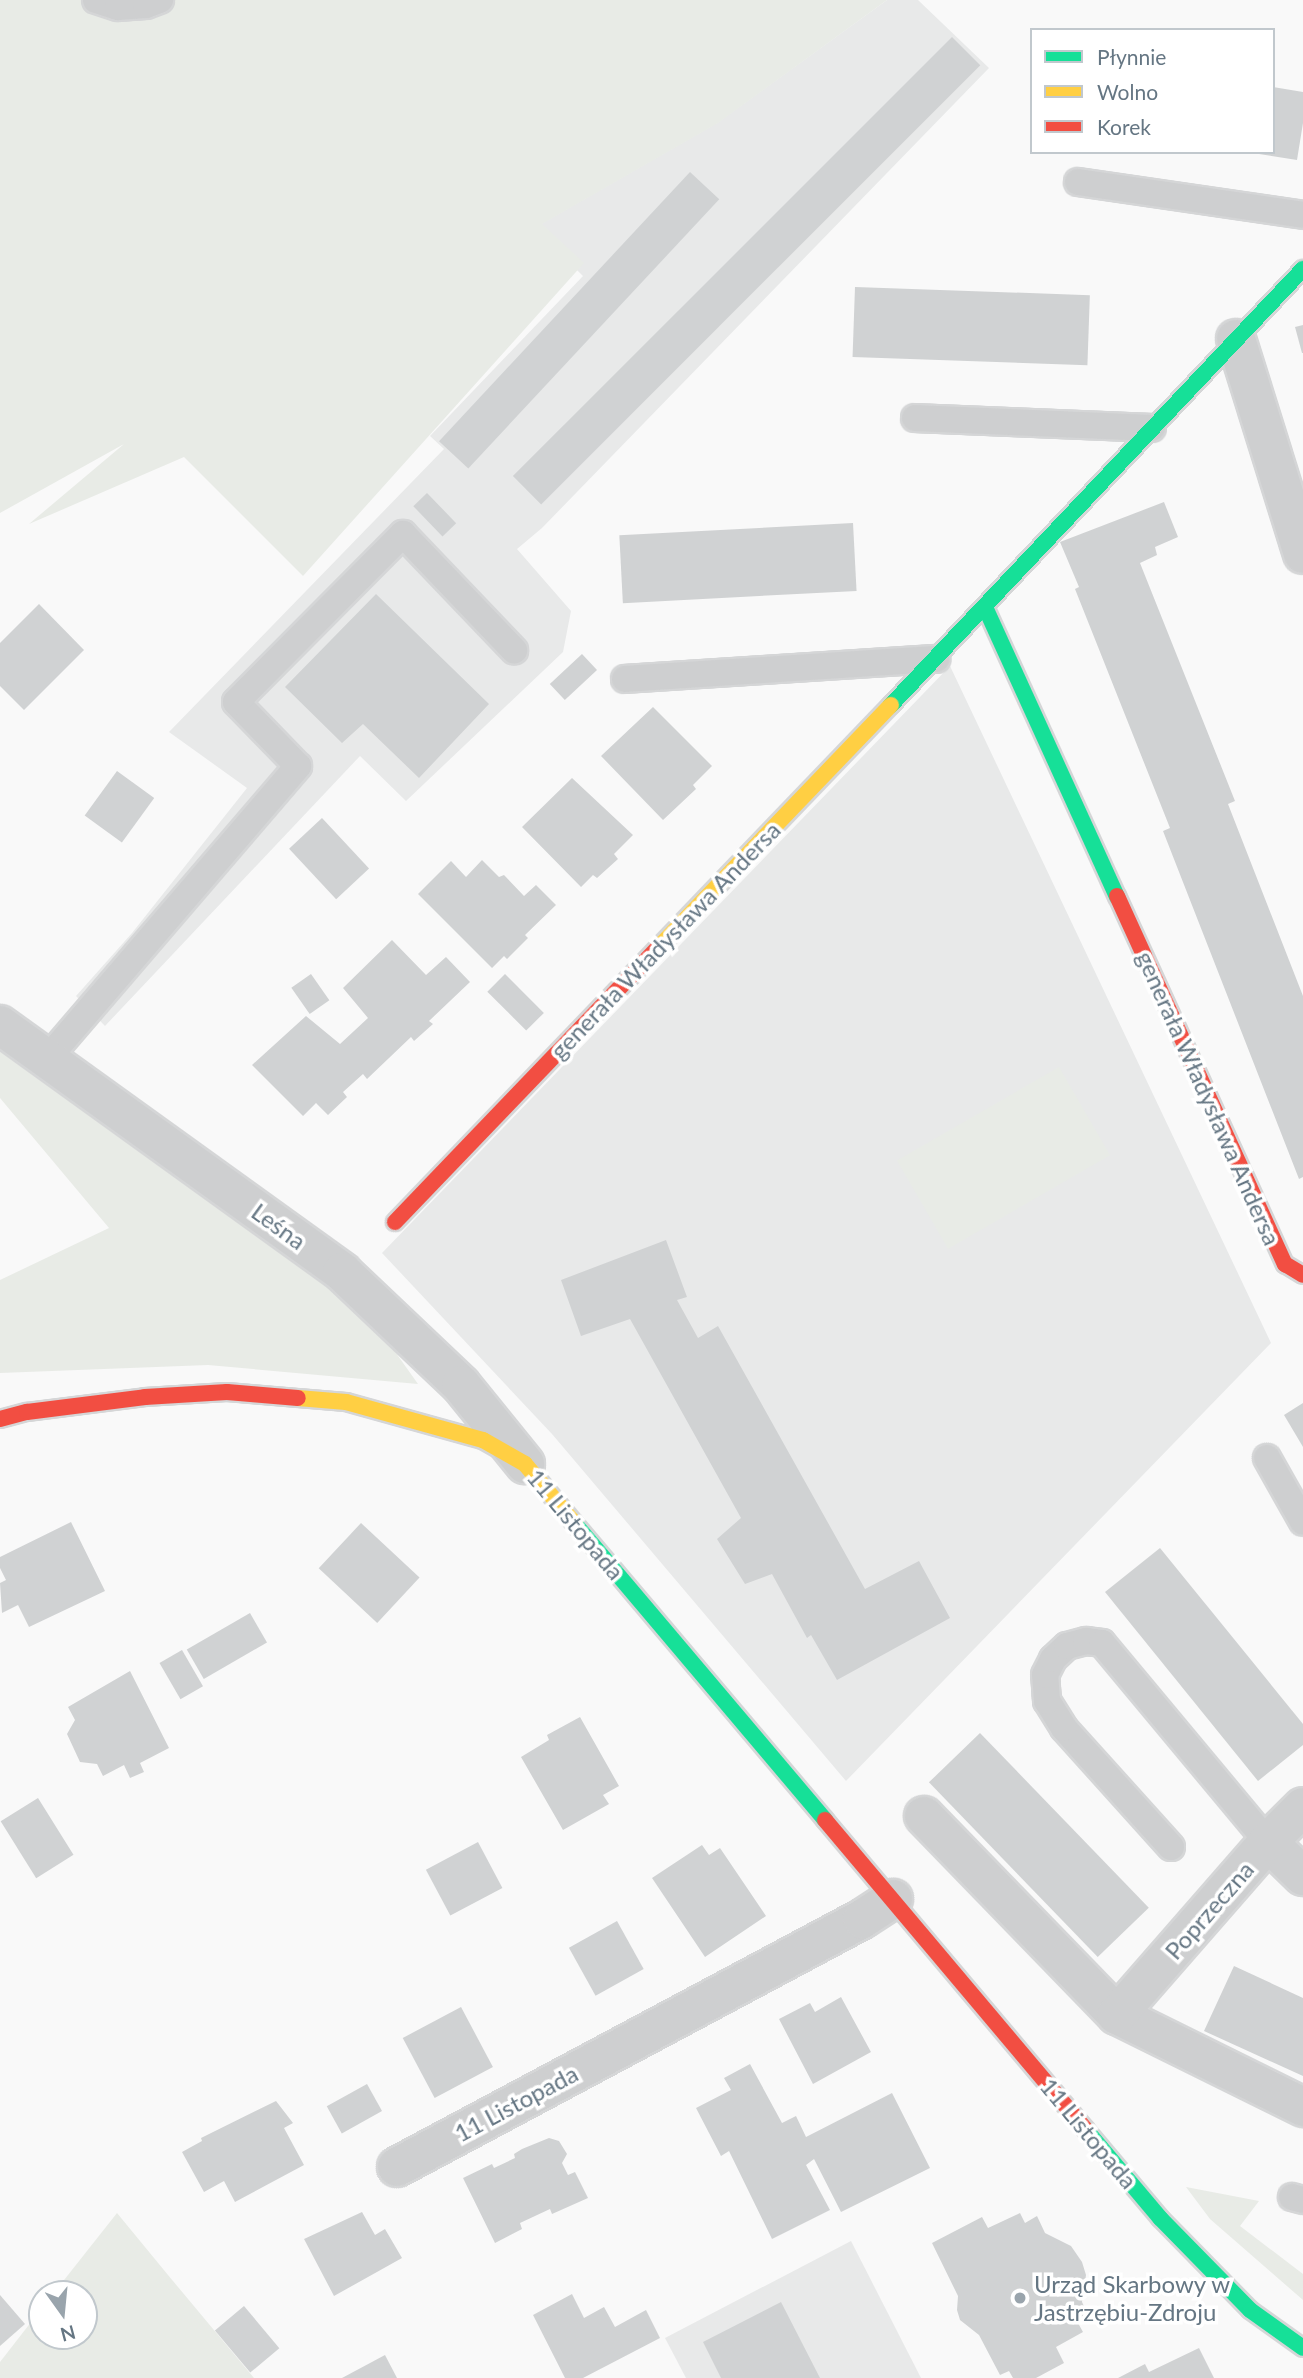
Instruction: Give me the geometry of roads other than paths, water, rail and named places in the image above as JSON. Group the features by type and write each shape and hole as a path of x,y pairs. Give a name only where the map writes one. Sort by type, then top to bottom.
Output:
{"street":[{"name":"generała Władysława Andersa","path":"395,1222 936,659 1303,269"},
{"path":"1236,339 1303,554"},
{"name":"generała Władysława Andersa","path":"985,607 1284,1264 1303,1275"},
{"name":"Leśna","path":"0,1025 342,1272 461,1385 525,1464"},
{"name":"11 Listopada","path":"0,1419 27,1412 145,1396 228,1392 320,1400 392,1412 483,1440 525,1464 1160,2218 1250,2310 1303,2348"},
{"name":"Poprzeczna","path":"1117,2015 1268,1842 1303,1808"},
{"path":"924,1816 1117,2015 1303,2107"},
{"path":"1268,1842 1303,1876"},
{"name":"11 Listopada","path":"397,2167 862,1919 893,1899"}],"lane":[{"path":"96,0 118,6 146,5 160,0"},
{"path":"1077,182 1303,215"},
{"path":"915,418 1152,428"},
{"path":"47,1059 298,766 236,702 404,534 514,650"},
{"path":"625,679 936,659"},
{"path":"1267,1458 1303,1522"},
{"path":"1171,1847 1064,1728 1046,1701 1045,1675 1053,1659 1067,1646 1086,1640 1102,1643 1268,1842"}],"place":[{"name":"Urząd Skarbowy w Jastrzębiu-Zdroju","path":"1020,2298"}]}
